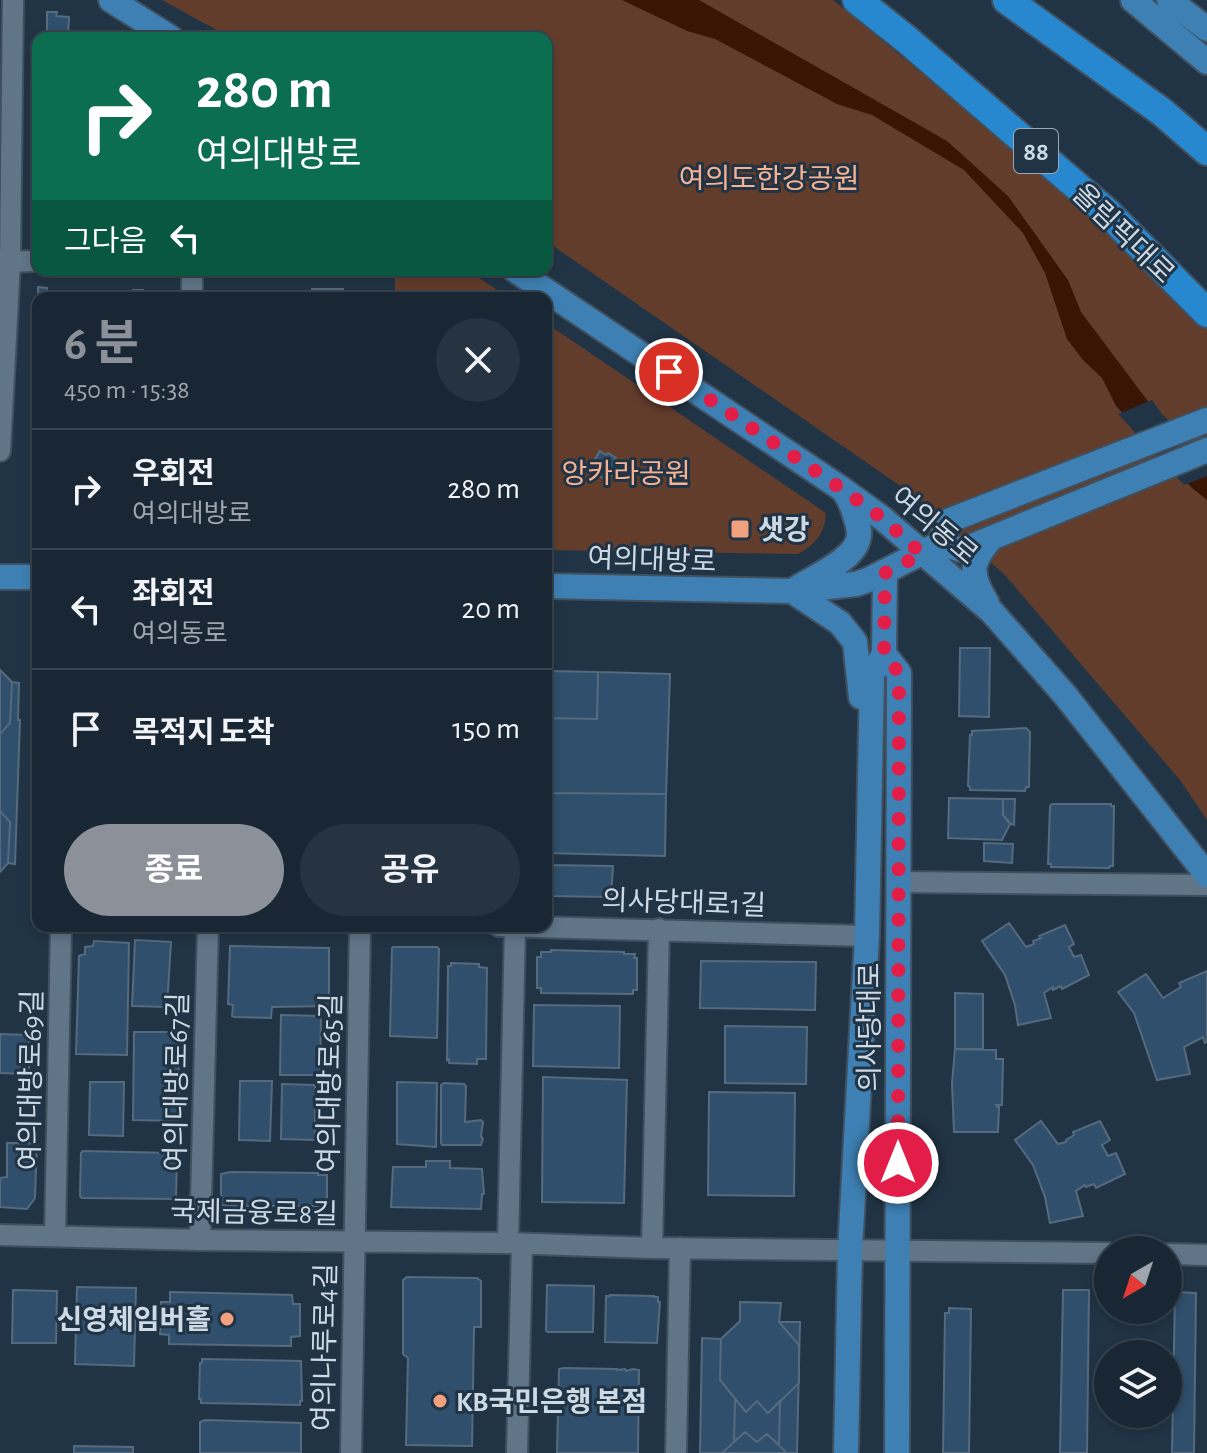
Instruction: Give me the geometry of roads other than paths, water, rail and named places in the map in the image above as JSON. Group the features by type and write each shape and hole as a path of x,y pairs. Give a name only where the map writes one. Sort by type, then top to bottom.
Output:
{"highway":[{"name":"올림픽대로","path":"857,0 1108,213 1207,313"},
{"path":"1007,0 1162,112 1207,151"}],"main road":[{"path":"111,0 162,32"},
{"path":"1134,0 1207,54"},
{"path":"1134,0 1207,62"},
{"path":"1171,0 1207,22"},
{"path":"1171,0 1207,29"},
{"name":"여의동로","path":"524,276 548,292"},
{"name":"여의동로","path":"552,295 930,549 992,612 1065,695 1207,875"},
{"name":"여의대방로","path":"552,586 792,591 856,584 885,573 930,549 948,521 1207,420"},
{"name":"여의대방로","path":"930,549 962,550 984,543 1207,450"},
{"path":"842,489 850,499 860,531 856,546 837,564 792,591 840,623 855,642 861,698 871,711"},
{"path":"984,543 974,575 977,588 992,612"},
{"name":"의사당대로","path":"846,1453 850,1251 867,936 872,674 884,654 885,573"},
{"path":"0,577 32,577"},
{"name":"의사당대로","path":"884,654 899,673 900,882 886,1250 897,1453"}],"street":[{"path":"0,451 13,0"},
{"path":"5,262 32,261"},
{"path":"900,882 1207,885"},
{"name":"의사당대로1길","path":"552,927 867,936"},
{"path":"652,1248 659,929"},
{"name":"여의대방로69길","path":"55,1236 61,932"},
{"name":"여의대방로67길","path":"200,1240 208,932"},
{"name":"여의대방로65길","path":"354,1241 360,932"},
{"path":"515,932 517,1453"},
{"name":"국제금융로8길","path":"0,1235 1094,1253"},
{"name":"여의나루로4길","path":"351,1453 354,1241"},
{"path":"676,1453 680,1248"},
{"path":"1182,1254 1207,1255"}],"place":[{"name":"샛강","path":"740,529"},
{"name":"신영체임버홀","path":"227,1319"},
{"name":"KB국민은행 본점","path":"440,1401"}],"park label":[{"name":"여의도한강공원","path":"769,178"},
{"name":"앙카라공원","path":"626,473"}]}
